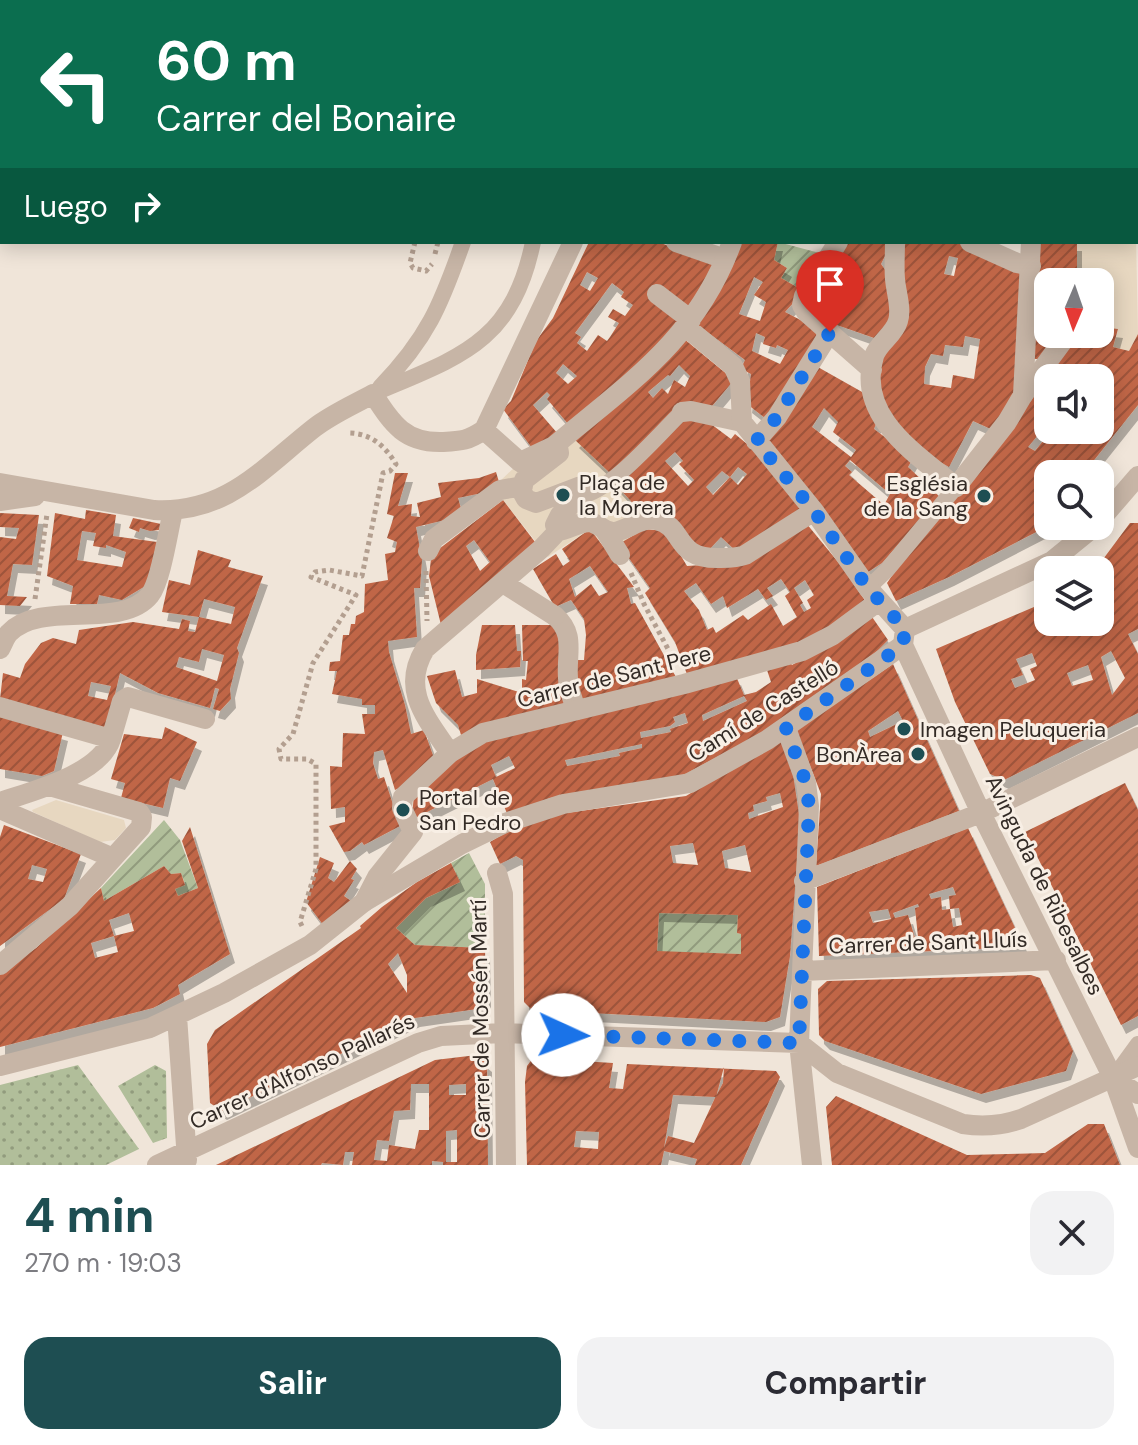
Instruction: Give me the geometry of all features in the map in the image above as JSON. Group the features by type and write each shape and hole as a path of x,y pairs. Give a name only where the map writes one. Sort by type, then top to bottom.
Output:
{"street":[{"path":"0,483 173,511 208,503 236,491 266,471 330,416 373,394 392,423 411,438 429,442 467,441 484,430 572,244"},
{"path":"484,430 520,462 554,446 652,365 688,324 728,251 688,244"},
{"path":"837,244 803,301 806,312 872,370"},
{"path":"895,244 899,318 876,352 872,370 874,398 889,429 956,487 1007,422 1058,348"},
{"path":"974,244 1031,266"},
{"path":"1023,395 1031,244"},
{"path":"657,294 733,366 740,381 742,422 691,411 682,412"},
{"path":"756,441 777,417 830,332"},
{"name":"Avinguda de Ribesalbes","path":"742,422 814,511 904,637 981,813 1113,1078 1138,1148"},
{"path":"554,446 558,447 559,453 524,480 521,490 526,499 536,503 578,487 581,496 560,515 555,525 558,531"},
{"path":"428,551 434,539 500,490 523,486"},
{"path":"1114,507 1136,486"},
{"path":"0,501 50,493"},
{"path":"3,635 32,620 126,609 143,602 155,587 173,511"},
{"path":"606,532 655,519 663,522 696,557 737,558 814,511"},
{"path":"450,753 430,722 413,686 413,675 425,649 558,531 585,522 593,523 606,532 620,555"},
{"name":"Camí de Castelló","path":"364,902 462,844 505,823 563,804 690,783 786,728 904,637 1052,561 1078,540"},
{"path":"503,583 555,616 567,629 570,641 568,677 576,710"},
{"name":"Carrer de Sant Pere","path":"364,902 377,877 413,832 401,800 450,753 483,733 684,684 802,651 833,635 874,594"},
{"path":"0,802 49,786 98,760 108,750 122,701 128,697 205,719"},
{"path":"0,707 111,739"},
{"path":"786,728 808,797 799,1043 812,1165"},
{"path":"804,881 981,813 1138,737"},
{"path":"0,965 70,906 141,827 139,812 49,786"},
{"path":"0,809 113,858"},
{"name":"Carrer de Mossén Martí","path":"497,873 503,894 506,1165"},
{"path":"0,1066 119,1037 177,1016 310,945 364,902"},
{"name":"Carrer de Sant Lluís","path":"802,971 1056,960"},
{"path":"177,1016 187,1158"},
{"name":"Carrer d'Alfonso Pallarés","path":"157,1165 187,1158 427,1039 456,1034 503,1033 799,1043"},
{"path":"799,1043 837,1073 963,1124 979,1126 1001,1126 1021,1119 1138,1066"},
{"path":"1113,1078 1138,1094"}],"lane":[{"path":"373,394 409,357 427,330 462,244"},
{"path":"373,394 450,361 494,329 505,316 522,281 532,244"},
{"path":"581,496 589,495 613,480 682,412"},
{"path":"874,594 887,570 956,487"},
{"path":"1113,1078 1138,1044"}],"path":[{"path":"415,244 410,263 419,271 426,271 431,266 437,244"},
{"path":"310,945 300,922 316,869 316,764 307,759 281,759 279,749 293,734 313,663 356,595 311,577 315,572 329,570 362,576 383,473 396,464 386,447 366,427 356,426"},
{"path":"345,434 361,433 386,447"},
{"path":"32,620 50,493"},
{"path":"425,649 428,551"},
{"path":"620,555 634,576 644,604 684,684"}],"green space":[{"path":"778,244 827,255 804,291 781,278 787,268 774,260"},
{"path":"164,820 180,840 198,888 178,896 175,889 185,884 181,873 171,874 164,866 104,901 101,888"},
{"path":"469,853 485,884 485,948 415,945 396,928 426,898 460,882 451,863"},
{"path":"659,913 738,915 737,933 742,934 741,954 657,952"},
{"path":"78,1065 139,1149 106,1165 0,1165 0,1085"},
{"path":"155,1065 166,1071 167,1138 153,1143 118,1086"}],"shaded area":[{"path":"1077,244 1136,244 1138,334 1129,351 1114,347 1118,330 1114,329 1114,268 1077,268"},
{"name":"Plaça de la Morera","path":"564,429 610,473 616,485 641,512 644,529 608,551 590,529 548,557 503,500 499,482"},
{"path":"56,800 124,820 126,828 115,840 100,842 32,810"}],"building":[{"path":"588,244 663,244 715,263 654,358 569,425 547,399 550,395 547,392 533,405 558,434 535,452 503,409 511,401 536,341 553,318","holes":["587,272 598,278 590,291 580,285","612,283 624,292 621,297 633,305 625,316 613,309 608,317 619,323 607,341 598,335 587,351 577,343 581,337 575,333","563,364 577,376 568,384 556,373"]},
{"path":"736,244 778,244 774,260 787,268 781,278 804,291 785,312 818,329 810,357 769,421 747,404 751,374 741,369 745,360 698,325","holes":["754,277 763,282 754,295 766,302 760,321 739,314","756,333 765,337 763,344 788,350 780,364 752,351"]},
{"path":"845,244 891,244 881,264 891,278 894,318 880,340 834,324 808,298"},
{"path":"899,244 960,244 1025,270 1020,387 993,430 973,421 949,467 914,447 901,434 877,387","holes":["949,256 958,258 954,276 944,274","965,336 980,339 974,379 953,375 951,388 924,384 925,367 931,354 943,356 945,345 963,347"]},
{"path":"1038,244 1077,244 1077,268 1037,268"},
{"path":"1034,320 1034,348 1050,348 1044,359 1032,359"},
{"path":"1138,334 1138,405 1114,435 1114,364 1051,364 1063,348 1114,347 1129,351"},
{"path":"683,338 734,380 707,412 680,402 666,421 610,473 574,439","holes":["679,365 690,376 685,387 674,380 668,394 662,388 653,398 648,392"]},
{"path":"816,366 871,397 866,406 878,418 874,429 913,458 908,467 940,497 882,563 865,574 764,439","holes":["824,408 838,422 833,432 856,450 851,457 812,427","850,460 890,494 884,505 849,475 852,472 845,466"]},
{"path":"1034,386 1034,440 1028,447 1035,451 1041,444 1107,444 1094,460 1034,460 1034,533 896,601 887,583"},
{"path":"699,415 731,439 735,434 758,453 805,509 738,553 721,537 706,553 652,503 641,512 616,485 686,416","holes":["675,452 683,461 679,464 694,480 688,486 665,461","738,467 747,474 738,485 730,477","722,471 730,477 713,495 706,487"]},
{"path":"496,472 499,482 482,493 458,498 462,512 449,519 416,527 422,560 420,588 414,588 417,637 388,641 411,734 424,730 435,761 410,783 395,790 383,750 374,752 373,763 378,779 384,777 400,826 344,852 329,826 345,822 345,807 331,809 330,766 342,767 343,733 365,734 362,714 375,714 375,705 362,705 362,699 332,694 337,671 329,671 330,662 340,661 343,635 349,635 356,616 364,612 365,584 388,580 385,554 395,552 397,542 387,538 394,516 387,514 395,473 408,473 398,506 412,504 411,516 420,517 417,503 441,497 438,483 479,478"},
{"path":"503,500 535,542 441,625 429,576 435,552","holes":["474,540 490,562 480,571 466,546"]},
{"path":"86,510 116,515 113,536 157,542 147,585 122,600 99,595 97,604 70,604 73,586 47,576 55,513 85,519","holes":["82,531 96,533 93,546 106,548 106,545 126,552 122,567 77,560"]},
{"path":"0,513 39,515 32,565 13,564 7,596 27,597 20,606 0,605 0,537 16,539 19,528 0,527"},
{"path":"133,518 161,524 159,530 140,528 139,532 129,528"},
{"path":"806,523 866,602 796,650 688,677 675,642 645,593 650,588 619,544 644,529 666,531 687,566 733,563","holes":["781,579 790,592 785,596 797,617 783,626 771,604 748,620 743,615 716,633 713,627 707,630 699,610 684,591 696,583 711,604 723,596 727,608 758,589 766,600 773,596 767,588","805,580 814,595 807,600 811,608 804,612 800,605 803,603 794,588"]},
{"path":"1130,523 1138,523 1138,629 1128,634 1138,654 1138,713 1004,780 990,774 955,702 936,649 1034,607 1034,636 1114,636 1114,556 1105,556","holes":["1111,651 1125,678 1112,695 1101,657","1032,653 1037,666 1030,669 1035,680 1015,688 1011,679 1023,675 1016,659","1088,665 1093,680 1072,686 1067,673"]},
{"path":"590,529 634,587 627,588 631,604 635,603 677,679 580,704 574,660 584,660 584,619 571,600 555,607 533,569 556,554 563,566 570,561 562,549","holes":["590,566 608,592 599,596 591,584 575,597 569,579"]},
{"path":"198,550 231,560 228,567 263,576 237,648 239,653 230,689 231,699 220,711 213,709 219,689 215,688 210,708 158,693 120,673 107,728 0,699 3,673 20,678 25,664 41,643 53,638 76,644 79,630 133,622 179,629 182,619 190,621 188,631 195,632 199,617 162,612 169,580 190,585","holes":["204,599 235,607 231,624 199,617","202,649 224,655 217,681 176,667 179,657 199,662","91,682 111,686 107,700 88,696"]},
{"path":"870,614 888,640 875,653 755,737 679,777 550,798 508,816 493,779 415,818 412,816 414,795 476,744 736,676 744,695 756,692 771,682 766,667 789,661 792,665 845,635","holes":["744,696 747,701 703,721 702,715","685,713 688,723 670,729 671,732 641,738 640,732 670,726 675,722 673,717","642,744 642,748 619,753 620,756 567,766 565,760","509,756 515,768 496,777 491,765"]},
{"path":"482,625 515,625 517,651 521,651 520,667 476,670"},
{"path":"522,625 556,625 562,637 569,707 461,735 458,725 436,703 427,676 455,670 462,697 477,693 477,679 522,693 522,679 526,680 528,661 523,661"},
{"path":"893,664 959,811 816,866 821,794 796,730","holes":["898,711 903,721 870,737 868,731"]},
{"path":"0,714 63,732 54,771 42,776 0,769"},
{"path":"165,727 197,742 180,781 170,778 163,808 121,798 125,783 111,779 124,734 162,739"},
{"path":"783,738 793,774 800,821 790,956 780,1017 766,1022 532,1010 524,1002 523,860 516,856 500,864 490,842 552,815 686,796","holes":["780,793 783,807 749,819 748,813 754,811 753,805 767,801 766,797","693,843 698,865 673,863 670,846","745,845 751,872 725,868 722,851","659,913 738,915 741,954 657,951"]},
{"path":"1125,783 1138,810 1138,1016 1121,1025 1025,832"},
{"path":"4,825 81,854 64,899 0,946 0,837","holes":["32,865 47,869 43,882 28,879"]},
{"path":"190,827 230,954 178,985 180,994 153,1008 0,1047 0,973 36,948 101,888 104,901 164,866 171,874 181,873 185,885 175,889 178,896 198,888 182,841","holes":["129,913 134,931 114,936 109,920","114,936 118,952 95,958 91,943"]},
{"path":"968,828 1024,947 819,956 817,887","holes":["953,887 956,895 949,896 950,909 942,910 941,897 931,899 929,894","918,904 919,907 915,908 918,937 915,938 908,915 895,918 893,913","959,908 962,925 953,927 950,909","888,909 891,919 873,923 869,912"]},
{"path":"320,857 334,863 328,878 334,882 350,861 357,869 344,896 351,901 324,926 306,902"},
{"path":"451,863 460,882 426,898 396,928 415,945 485,948 486,999 477,1009 415,1018 222,1111 210,1103 207,1044 215,1030 361,928 382,907","holes":["398,953 407,975 407,993 388,964"]},
{"path":"1031,975 1040,978 1073,1051 1066,1071 981,1094 825,1041 819,1035 818,989 827,981"},
{"path":"477,1055 487,1063 488,1165 443,1165 443,1162 432,1161 432,1165 352,1165 354,1152 345,1152 343,1165 216,1165 435,1060","holes":["411,1084 429,1084 429,1130 419,1130 415,1149 389,1145 387,1161 374,1160 377,1140 389,1141 394,1111 410,1110","466,1084 466,1095 449,1095 449,1085","457,1130 457,1162 446,1162 446,1131"]},
{"path":"533,1058 613,1063 609,1088 623,1089 627,1064 776,1071 780,1077 741,1165 695,1165 697,1159 664,1151 661,1165 527,1165 527,1066","holes":["724,1069 723,1083 716,1095","673,1095 716,1097 694,1143 668,1136 664,1148","576,1131 599,1132 598,1149 574,1147"]},
{"path":"836,1096 967,1155 1045,1153 1088,1124 1104,1124 1120,1165 832,1165 826,1107"}],"place":[{"name":"Plaça de la Morera","path":"563,495"},
{"name":"Església de la Sang","path":"984,496"},
{"name":"Imagen Peluqueria","path":"904,729"},
{"name":"BonÀrea","path":"918,754"},
{"name":"Portal de San Pedro","path":"403,810"}],"route":[{"path":"563,1035 799,1043 809,806 806,783 786,728 903,645 905,629 868,588 814,511 756,441 777,417 830,332"}]}
